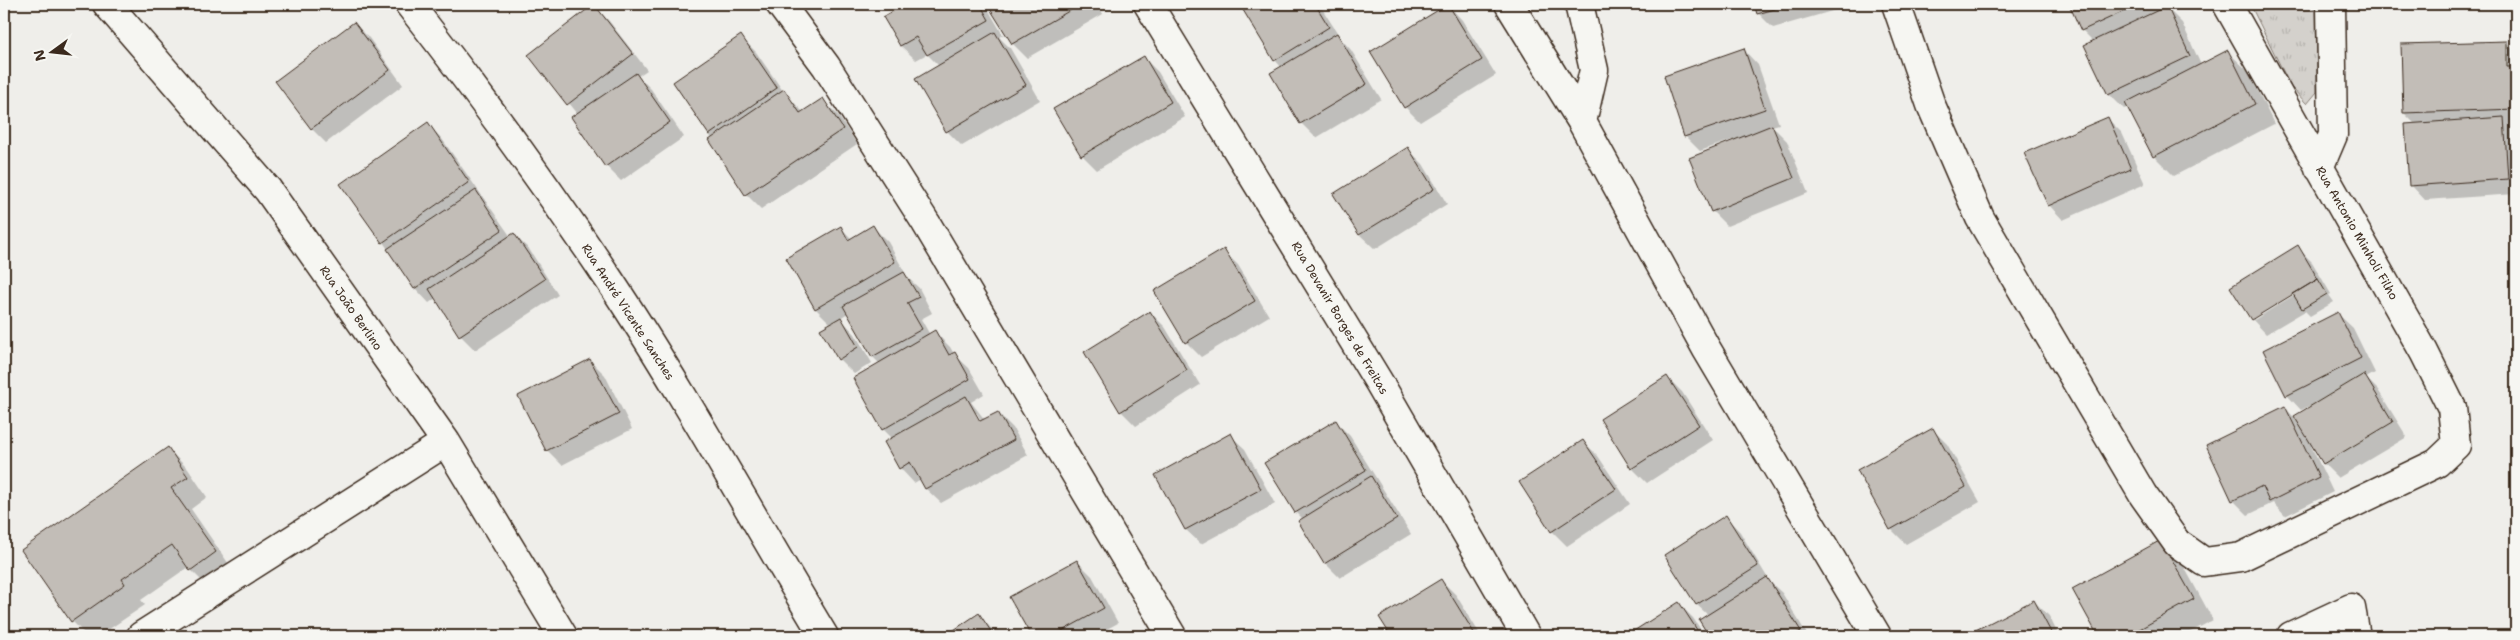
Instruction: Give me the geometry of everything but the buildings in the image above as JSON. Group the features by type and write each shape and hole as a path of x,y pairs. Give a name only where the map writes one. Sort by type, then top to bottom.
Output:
{"street":[{"name":"Rua João Berlino","path":"107,4 268,190 446,442 563,636"},
{"name":"Rua André Vicente Sanches","path":"409,4 519,149 608,279 690,410 824,636"},
{"path":"780,4 826,66 926,223 1172,636"},
{"name":"Rua Devanir Borges de Freitas","path":"1148,4 1375,375 1526,636"},
{"path":"1509,4 1582,122 1706,348 1877,636"},
{"path":"1579,4 1594,70 1582,122"},
{"name":"Rua Antonio Minholi Filho","path":"1896,4 1932,105 1980,218 2142,495 2177,543 2204,562 2241,557 2436,463 2456,445 2452,408 2420,344 2227,4"},
{"path":"2320,168 2333,136 2331,4"},
{"path":"142,636 446,442"},
{"path":"2291,636 2351,608 2356,636"}],"green space":[{"path":"2250,4 2316,4 2317,92 2307,104 2291,87"}]}
